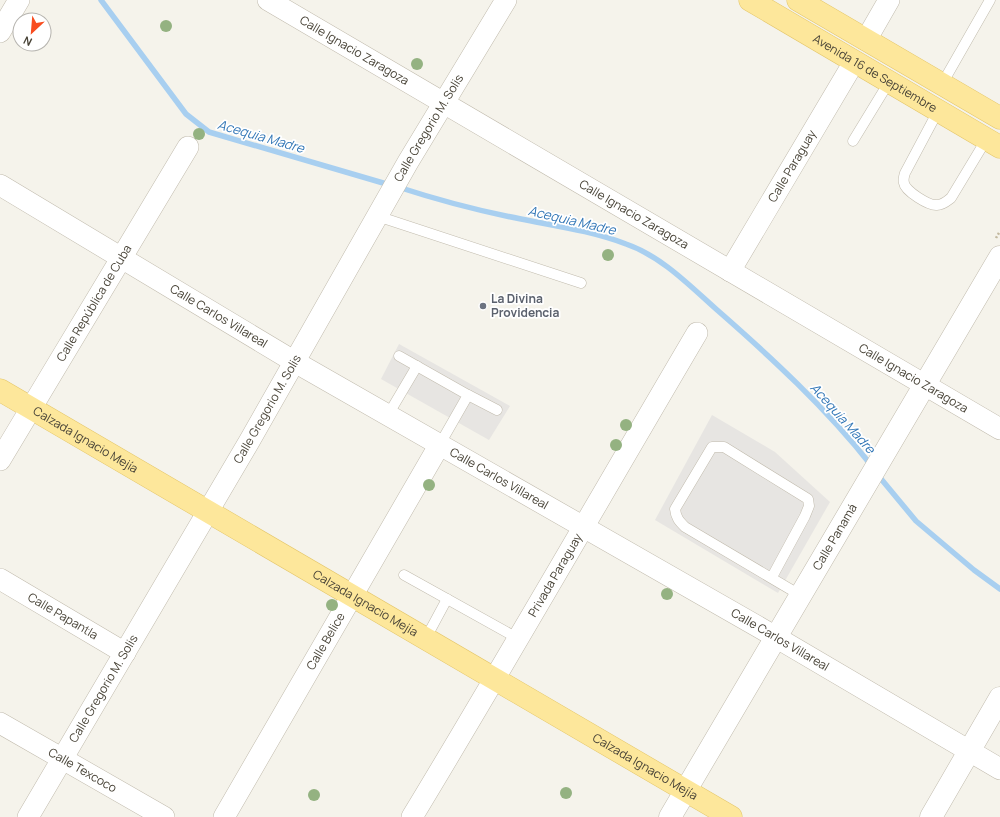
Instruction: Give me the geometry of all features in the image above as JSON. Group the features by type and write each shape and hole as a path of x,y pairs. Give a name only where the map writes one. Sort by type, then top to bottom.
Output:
{"main road":[{"name":"Avenida 16 de Septiembre","path":"750,0 993,144"},
{"name":"Avenida 16 de Septiembre","path":"798,0 1000,118"},
{"name":"Calzada Ignacio Mejía","path":"0,390 352,594 731,817"}],"street":[{"path":"0,32 19,0"},
{"name":"Calle Ignacio Zaragoza","path":"268,0 924,386 1000,429"},
{"name":"Calle Gregorio M. Solis","path":"28,817 61,758 209,511 408,162 506,0"},
{"path":"866,40 889,0"},
{"name":"Calle Paraguay","path":"730,271 854,62"},
{"name":"Calle República de Cuba","path":"0,460 188,147"},
{"name":"Calle Carlos Villareal","path":"0,185 295,362 776,637 1000,769"},
{"name":"Calle Panamá","path":"670,817 1000,257"},
{"name":"Privada Paraguay","path":"412,817 496,680 583,527 698,333"},
{"name":"Calle Belice","path":"224,817 440,444"},
{"name":"Calle Papantla","path":"0,579 125,653"},
{"path":"931,817 1000,698"},
{"name":"Calle Texcoco","path":"0,723 164,817"}],"lane":[{"path":"942,84 990,0"},
{"path":"853,141 889,82"},
{"path":"938,111 905,173 903,182 908,191 923,200 935,206 943,204 951,198 993,144"},
{"path":"381,209 581,283"},
{"path":"399,356 497,410"},
{"path":"388,415 417,366"},
{"path":"440,444 468,395"},
{"path":"772,578 810,506 808,499 724,447 712,447 675,509 676,516 685,527 800,595"},
{"path":"404,575 519,639"},
{"path":"426,638 447,599"}],"shaded area":[{"path":"399,344 510,406 489,440 381,379"},
{"path":"712,415 775,452 830,502 778,593 655,520"}],"waterway":[{"name":"Acequia Madre","path":"101,0 186,114 209,132 390,185"},
{"name":"Acequia Madre","path":"398,187 474,209 574,229 613,239 639,249 651,256 685,281 777,364 836,423 871,465"},
{"name":"Acequia Madre","path":"877,474 916,521 974,570 1000,589"}],"place":[{"name":"La Divina Providencia","path":"483,306"}]}
